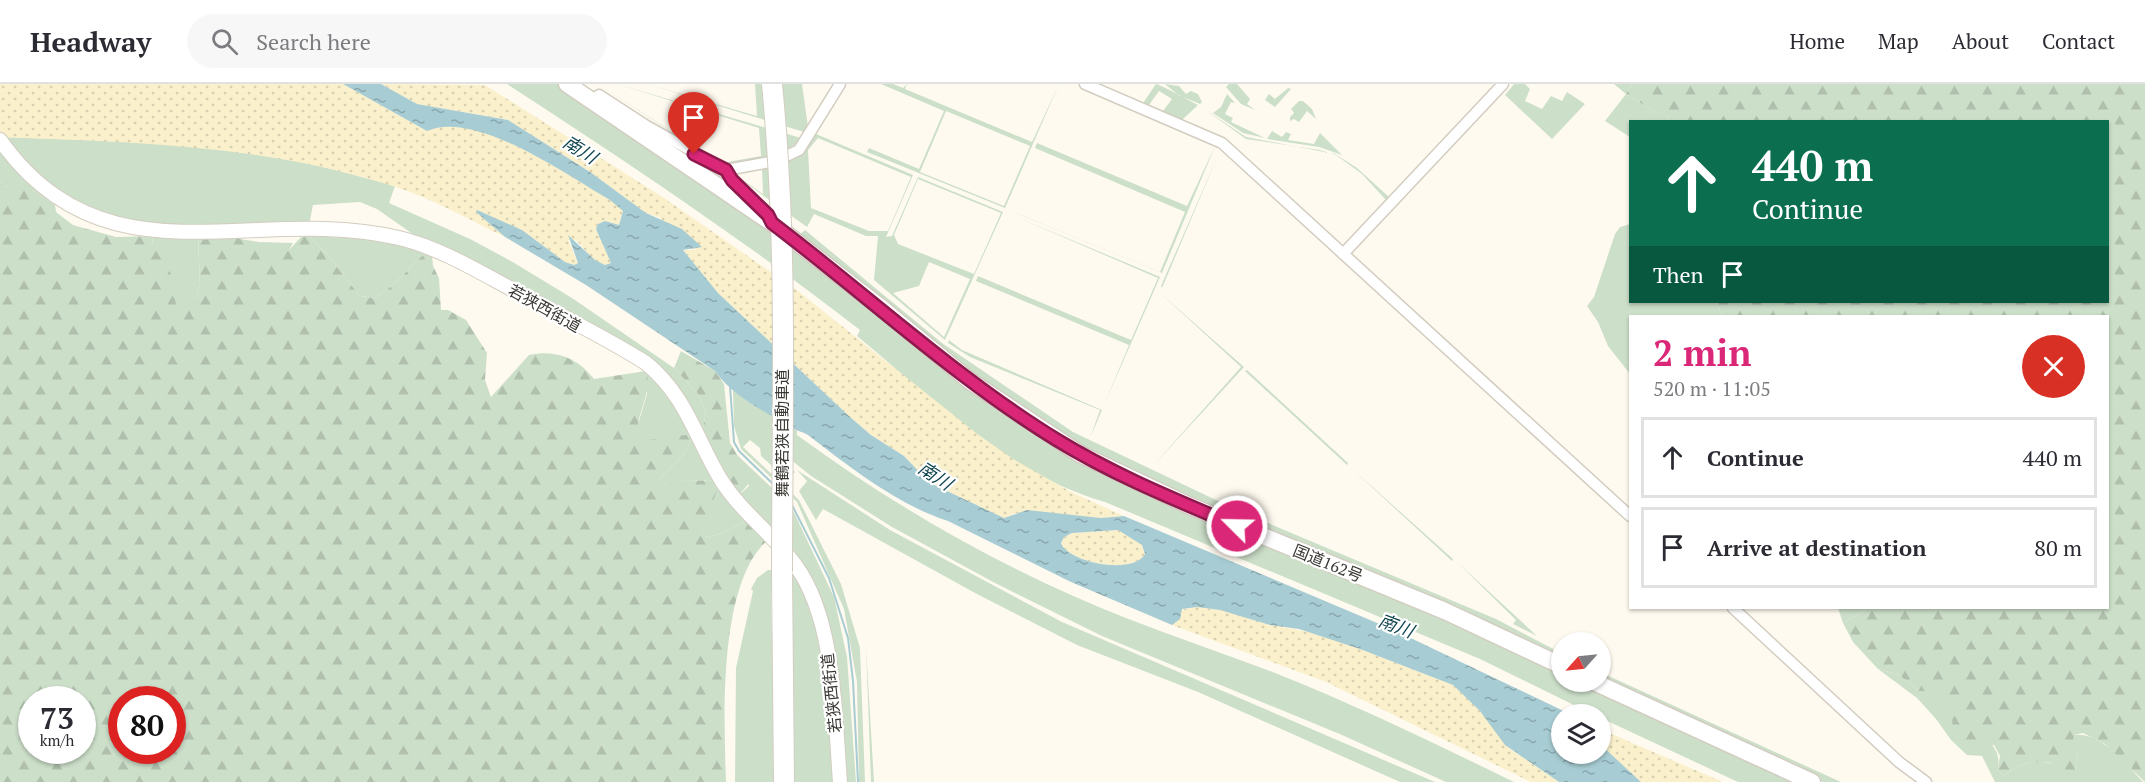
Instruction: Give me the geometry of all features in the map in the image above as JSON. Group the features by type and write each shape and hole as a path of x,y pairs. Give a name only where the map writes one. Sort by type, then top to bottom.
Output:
{"highway":[{"name":"国道162号","path":"567,84 772,223 879,306 970,381 1080,454 1188,505 1445,611 1551,661"},
{"name":"舞鶴若狭自動車道","path":"772,84 779,188 782,310 784,782"},
{"path":"1611,689 1812,782"}],"street":[{"path":"726,170 776,161 794,154 808,139 840,84"},
{"path":"1085,84 1216,138 1629,515"},
{"path":"1343,254 1503,84"},
{"path":"592,100 599,96 645,125 726,170 732,180 768,215 772,223"},
{"name":"若狭西街道","path":"0,140 38,183 74,210 104,222 142,229 359,232 403,239 466,265 645,363 665,380 679,398 716,472 731,494 792,560 810,589 819,613 825,642 840,782"},
{"path":"1734,609 1899,762 1926,782"}],"green space":[{"path":"507,84 560,84 733,200 1007,413 1551,666 1551,692 1607,692 1801,782 1738,782 1611,723 1611,704 1572,704 1480,659 1105,502 1070,490 1036,473 1004,454 943,409 857,336 860,330 774,265 642,173"},
{"path":"597,84 722,163 761,156 759,128 617,84 801,138 794,145 777,154 728,166 722,164"},
{"path":"647,84 757,116 755,84 802,84 808,127 804,132"},
{"path":"881,84 893,84 903,88 907,84 905,89 1032,142 1059,84 1005,208 867,152 869,148 919,169 944,111","holes":["946,111 1030,146 1004,206 920,172"]},
{"path":"1156,84 1198,105 1182,120 1124,95 1143,103","holes":["1159,91 1172,99 1163,111 1149,105"]},
{"path":"1165,84 1179,86 1186,94 1191,91 1198,94 1202,102 1200,104 1178,95"},
{"path":"1229,84 1237,84 1250,99 1247,104 1255,110 1241,104 1226,87"},
{"path":"1514,84 1525,84 1530,89 1525,101 1542,109 1551,96 1562,101 1567,92 1585,104 1552,139 1505,95"},
{"path":"1614,84 1632,84 1626,94"},
{"path":"1632,84 2145,84 2145,782 2105,744 2083,733 2074,735 2073,740 2068,743 2069,747 2078,754 2076,772 2069,776 2054,774 2051,763 2037,762 2014,768 2003,777 1998,769 2000,756 1994,745 1971,745 1956,737 1952,733 1952,712 1948,705 1932,691 1919,691 1899,675 1878,669 1853,642 1843,623 1867,609 2109,609 2109,315 1722,315 1716,303 2109,303 2109,120 1669,120 1665,114 1658,114 1626,94"},
{"path":"1288,88 1291,89 1275,107 1265,100 1269,94 1275,99"},
{"path":"1227,94 1235,103 1231,102 1225,114 1233,118 1231,122 1265,138 1243,133 1213,113 1221,107"},
{"path":"1626,94 1658,114 1665,114 1669,120 1629,120 1629,136 1605,121"},
{"path":"1299,101 1303,101 1312,109 1316,119 1307,111 1299,122 1294,119 1290,121 1294,113 1291,109"},
{"path":"1203,108 1246,137 1293,146 1246,139"},
{"path":"1272,131 1282,137 1286,132 1291,134 1288,140 1314,144 1320,133 1342,155 1319,147 1267,139"},
{"path":"816,134 913,175 886,237 892,236 918,177 1003,212 945,340 874,280 878,236 866,236 814,214 807,227 736,176 737,173 782,164 800,154","holes":["818,138 911,177 888,231 869,231 811,208 808,150","762,169 763,194 737,176","918,179 1001,213 974,274 898,244 894,235","929,262 970,279 944,337 893,293 919,286"]},
{"path":"0,137 135,142 237,151 302,162 395,186 389,203 470,239 511,261 572,298 674,368 698,394 706,412 702,433 679,391 645,356 417,237 377,209 360,202 313,205 309,225 184,226 130,222 75,202 55,205 32,190 11,190 0,182"},
{"path":"1037,143 1187,206 1216,144 1162,273 1009,210 1160,272 1185,212 1035,148"},
{"path":"1219,153 1162,288 1161,286"},
{"path":"1329,153 1335,154 1357,168 1389,197 1386,200 1362,174 1336,155"},
{"path":"0,182 11,190 32,190 55,205 56,212 73,225 116,237 153,236 152,246 170,273 176,305 197,296 200,285 198,236 238,236 240,239 259,242 274,257 289,250 301,237 309,236 326,253 360,296 375,298 396,282 426,252 432,255 433,266 439,278 441,310 448,310 466,320 487,353 485,380 491,397 529,355 539,353 566,357 581,366 594,379 646,371 647,389 638,423 640,441 686,435 693,437 684,454 659,479 663,487 685,480 715,481 719,486 701,530 707,537 721,534 747,520 767,541 751,561 740,588 732,620 725,690 726,782 0,782"},
{"path":"1007,213 1160,277 1104,405 1129,345 976,281 978,276 1131,340 1158,278"},
{"path":"1629,224 1629,303 1716,303 1722,315 1629,315 1629,373 1608,346 1598,322 1587,306 1594,297 1615,234 1620,227"},
{"path":"805,230 942,343 1073,432 1237,510 1496,619 1551,648 1551,657 1125,472 1011,405 797,237"},
{"path":"153,236 198,236 200,285 197,296 176,306 152,246"},
{"path":"309,236 383,240 426,252 396,282 375,298 360,296 326,253"},
{"path":"259,242 293,243 289,250 274,258"},
{"path":"1159,292 1244,367 1152,467 1241,367"},
{"path":"949,340 962,350 1102,410 1090,438 1100,410 970,357 948,343"},
{"path":"681,351 715,371 724,384 730,443 752,480 739,495 702,433 706,412 698,394 674,368"},
{"path":"1247,370 1348,463 1347,465 1245,371"},
{"path":"646,371 663,387 692,435 640,442 636,431 647,394"},
{"path":"733,390 797,431 797,435 875,488 997,559 1082,600 1336,698 1514,782 1446,782 1342,735 1102,636 995,583 892,527 811,476 779,450 775,456 795,472 788,480 761,456 760,448 750,440 743,447 799,500 841,584 860,648 865,782 859,782 857,682 844,609 797,502 741,449 734,426"},
{"path":"693,437 715,481 685,480 663,488 659,479 684,454"},
{"path":"734,452 791,506 834,597 847,657 856,782 845,782 825,612 815,587 739,495 749,486"},
{"path":"1350,467 1453,559 1452,561"},
{"path":"797,470 890,530 1062,622 1435,782 1400,782 1198,692 1077,645 975,593 823,509 816,520 799,491 807,481"},
{"path":"719,486 747,520 721,534 707,537 700,529"},
{"path":"1457,562 1537,636 1513,624 1516,620"},
{"path":"789,569 792,570 810,605 820,645 835,782 794,782"},
{"path":"768,570 773,570 771,597 775,782 735,782 736,668 753,591 751,589 757,578"},
{"path":"1838,609 1867,609 1843,623"},
{"path":"866,647 874,782 871,782"},
{"path":"1878,669 1899,675 1919,691 1932,690 1953,710 1955,722 1986,739 1992,745 1998,759 1998,769 2003,777 2030,762 2047,763 2076,772 2078,754 2069,748 2068,743 2074,735 2084,735 2094,738 2112,750 2143,782 1995,782 1982,756 1967,755 1951,740 1917,698"},
{"path":"1611,677 1841,782 1823,782 1611,685"}],"sand":[{"path":"0,84 343,84 427,131 447,127 470,129 521,148 610,200 623,210 619,225 605,221 598,224 596,229 611,263 605,265 595,261 576,240 568,240 578,263 574,265 565,262 522,230 476,212 505,237 408,191 345,172 297,162 198,148 0,137"},
{"path":"381,84 485,85 661,196 798,291 976,433 1013,459 1071,492 1124,516 1101,518 1016,513 1004,518 930,483 904,456 871,435 850,417 718,293 683,250 696,250 659,217 646,213 590,172 508,120 417,104"},
{"path":"1118,530 1142,545 1145,554 1138,561 1115,565 1087,561 1066,550 1061,543 1064,537 1072,533"},
{"path":"1197,607 1227,611 1270,625 1310,632 1453,685 1480,711 1510,749 1559,782 1531,782 1326,682 1172,625 1180,616 1179,610"},
{"path":"1611,734 1723,782 1641,782 1611,755"}],"water":[{"path":"343,84 381,84 417,104 508,120 590,172 646,213 682,229 702,247 683,250 718,293 850,417 871,435 904,456 930,483 1004,518 1027,510 1101,518 1124,516 1396,631 1551,705 1551,764 1611,764 1611,754 1641,782 1559,782 1505,745 1480,711 1453,685 1360,649 1299,629 1270,625 1220,610 1197,607 1182,609 1180,619 1172,625 1071,582 948,521 910,505 875,484 808,435 750,403 722,380 715,371 586,285 505,237 476,212 477,210 522,230 565,262 574,265 578,263 568,235 595,260 605,265 611,263 596,229 598,224 605,221 619,225 623,211 610,200 521,148 470,129 447,127 427,131","holes":["1118,530 1142,545 1145,554 1138,561 1128,564 1101,564 1075,556 1061,543 1064,537 1072,533"]}],"waterway":[{"path":"730,386 734,442 739,451 773,484"},
{"path":"790,501 829,578 848,638 853,681 858,782"}],"route":[{"path":"694,154 726,170 728,176 768,215 772,223 879,306 970,381 1009,409 1080,454 1237,526"}],"water label":[{"name":"南川","path":"580,150"},
{"name":"南川","path":"935,476"},
{"name":"南川","path":"1396,626"}]}
